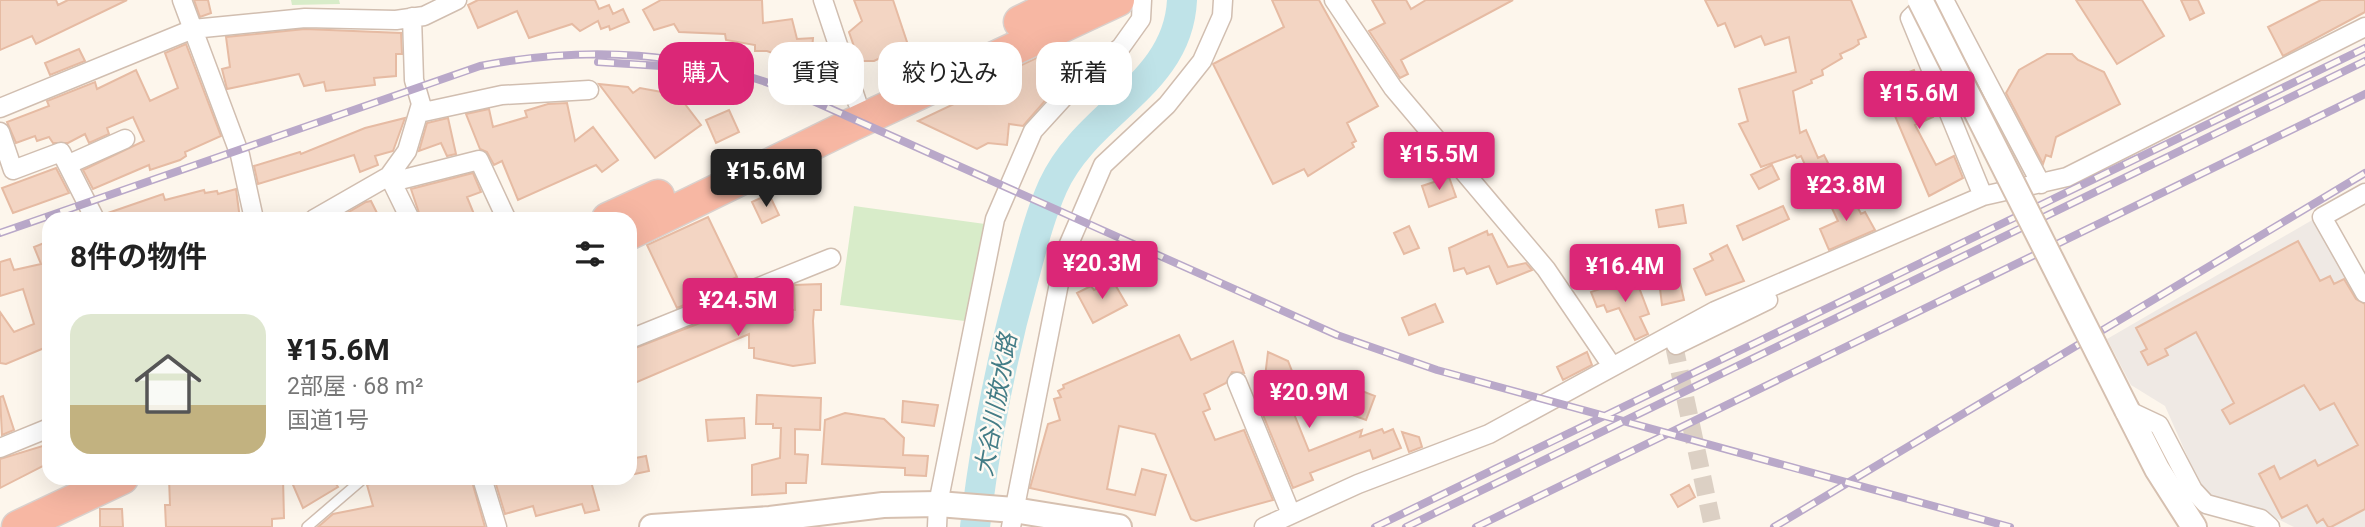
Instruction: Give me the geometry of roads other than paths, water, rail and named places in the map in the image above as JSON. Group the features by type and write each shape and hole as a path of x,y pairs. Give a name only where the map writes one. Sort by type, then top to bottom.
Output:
{"highway":[{"path":"864,99 1065,0"},
{"path":"637,230 851,125 1118,0"},
{"path":"623,212 851,105"},
{"path":"0,512 57,485"},
{"path":"18,527 107,485"}],"street":[{"path":"181,0 240,155 252,212"},
{"path":"823,0 837,42"},
{"path":"938,516 995,219 1033,131 1075,85 1121,47 1142,19 1142,0"},
{"path":"1013,518 1065,253 1102,165 1167,105 1202,61 1222,16 1223,0"},
{"path":"1334,0 1393,88 1546,269 1612,366"},
{"path":"1920,0 2157,469 2196,527"},
{"path":"1929,0 1910,18 1983,196"},
{"path":"1944,0 2040,184"},
{"path":"0,108 193,30 270,20 412,18 424,16 451,1"},
{"path":"390,179 407,151 421,104 414,80 412,18"},
{"path":"1264,527 1433,453 1489,434 1715,311 1983,196 2067,177 2365,26"},
{"path":"419,113 502,95 589,90"},
{"path":"0,132 13,170 61,152 92,212"},
{"path":"69,164 125,139"},
{"path":"327,212 390,179 479,160 503,212"},
{"path":"390,179 406,212"},
{"path":"2365,193 2322,217 2365,293"},
{"path":"637,336 831,258"},
{"path":"1676,345 1768,301 1765,290"},
{"path":"1237,382 1291,514"},
{"path":"2127,410 2159,425 2193,490 2206,504 2261,519 2270,527"},
{"path":"0,448 42,431"},
{"path":"484,485 497,527"},
{"path":"652,527 770,519 883,505 938,516 1013,518 1119,527"}],"lane":[{"path":"307,527 356,485"}],"waterway":[{"name":"大谷川放水路","path":"975,527 1001,370 1030,254 1048,197 1068,160 1087,137 1148,77 1165,55 1177,30 1182,0"}],"tunnel":[{"path":"1676,345 1713,527"}],"railway":[{"path":"1375,527 2365,48"},
{"path":"60,212 480,66 560,55 599,54 677,60 754,78 793,92 1337,335 1437,370 2010,527"},
{"path":"1406,527 2365,61"},
{"path":"598,62 658,66"},
{"path":"1476,527 2365,94"},
{"path":"1774,527 2365,173"},
{"path":"0,233 42,218"}]}
